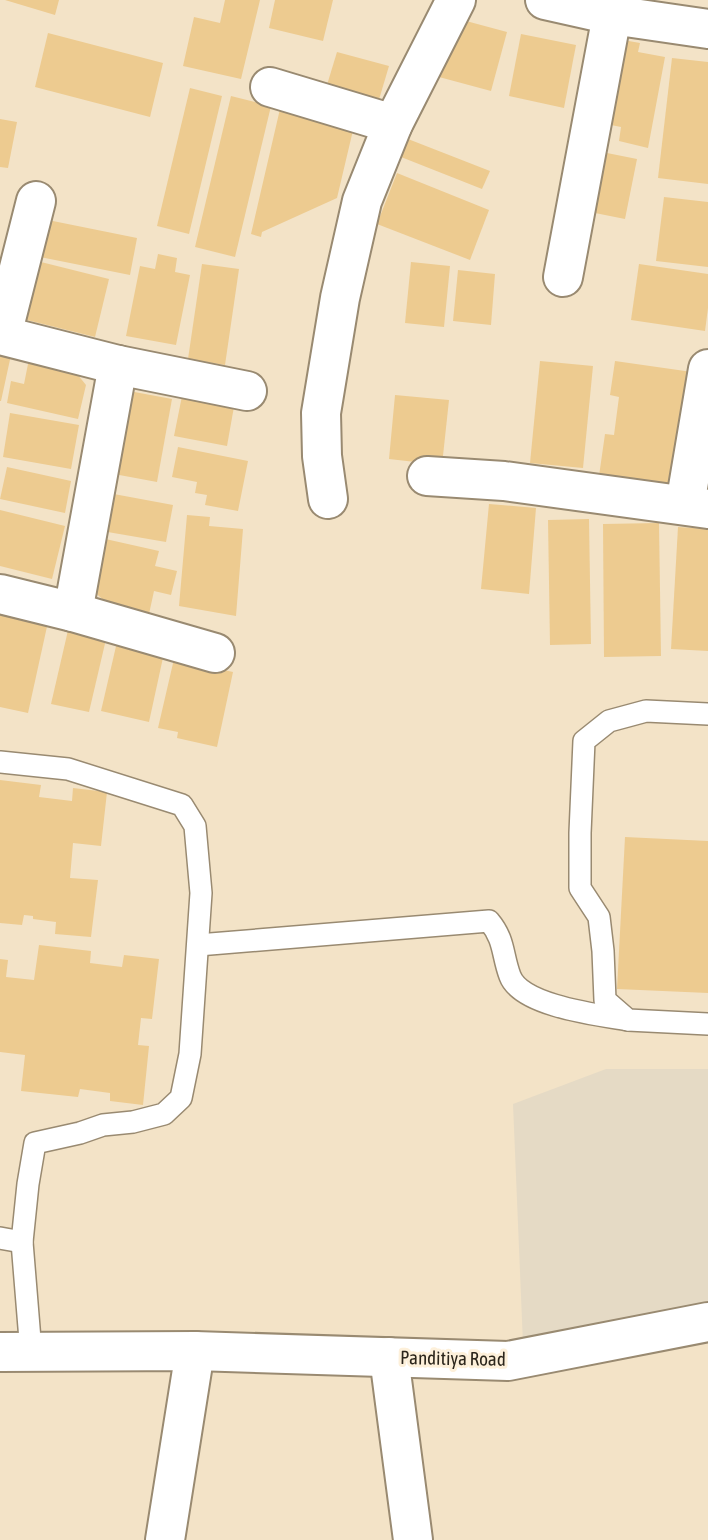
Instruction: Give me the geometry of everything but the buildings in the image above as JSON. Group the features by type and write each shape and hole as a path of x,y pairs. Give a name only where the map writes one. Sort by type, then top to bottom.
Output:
{"street":[{"path":"328,499 322,456 321,413 340,298 362,201 393,124 456,0"},
{"path":"545,0 612,15 708,29"},
{"path":"562,278 612,15"},
{"path":"270,87 393,124"},
{"path":"36,201 1,335 118,365 247,391"},
{"path":"73,612 118,365"},
{"path":"427,477 504,481 697,507 708,369"},
{"path":"0,594 215,653"},
{"name":"Panditiya Road","path":"15,1352 195,1351 508,1361 708,1322"},
{"path":"166,1540 195,1351"},
{"path":"389,1357 413,1540"}],"lane":[{"path":"628,1020 605,1000 599,917 580,888 584,740 609,721 646,710 708,714"},
{"path":"0,762 68,769 182,805 195,826 201,893 190,1054 181,1098 164,1114 133,1122 103,1125 35,1143 22,1242 15,1352"},
{"path":"198,945 489,922 498,932 510,979 524,993 569,1010 628,1020 708,1024"},
{"path":"0,1238 22,1242"}],"shaded area":[{"path":"606,1069 708,1069 708,1311 523,1344 513,1104"}]}
